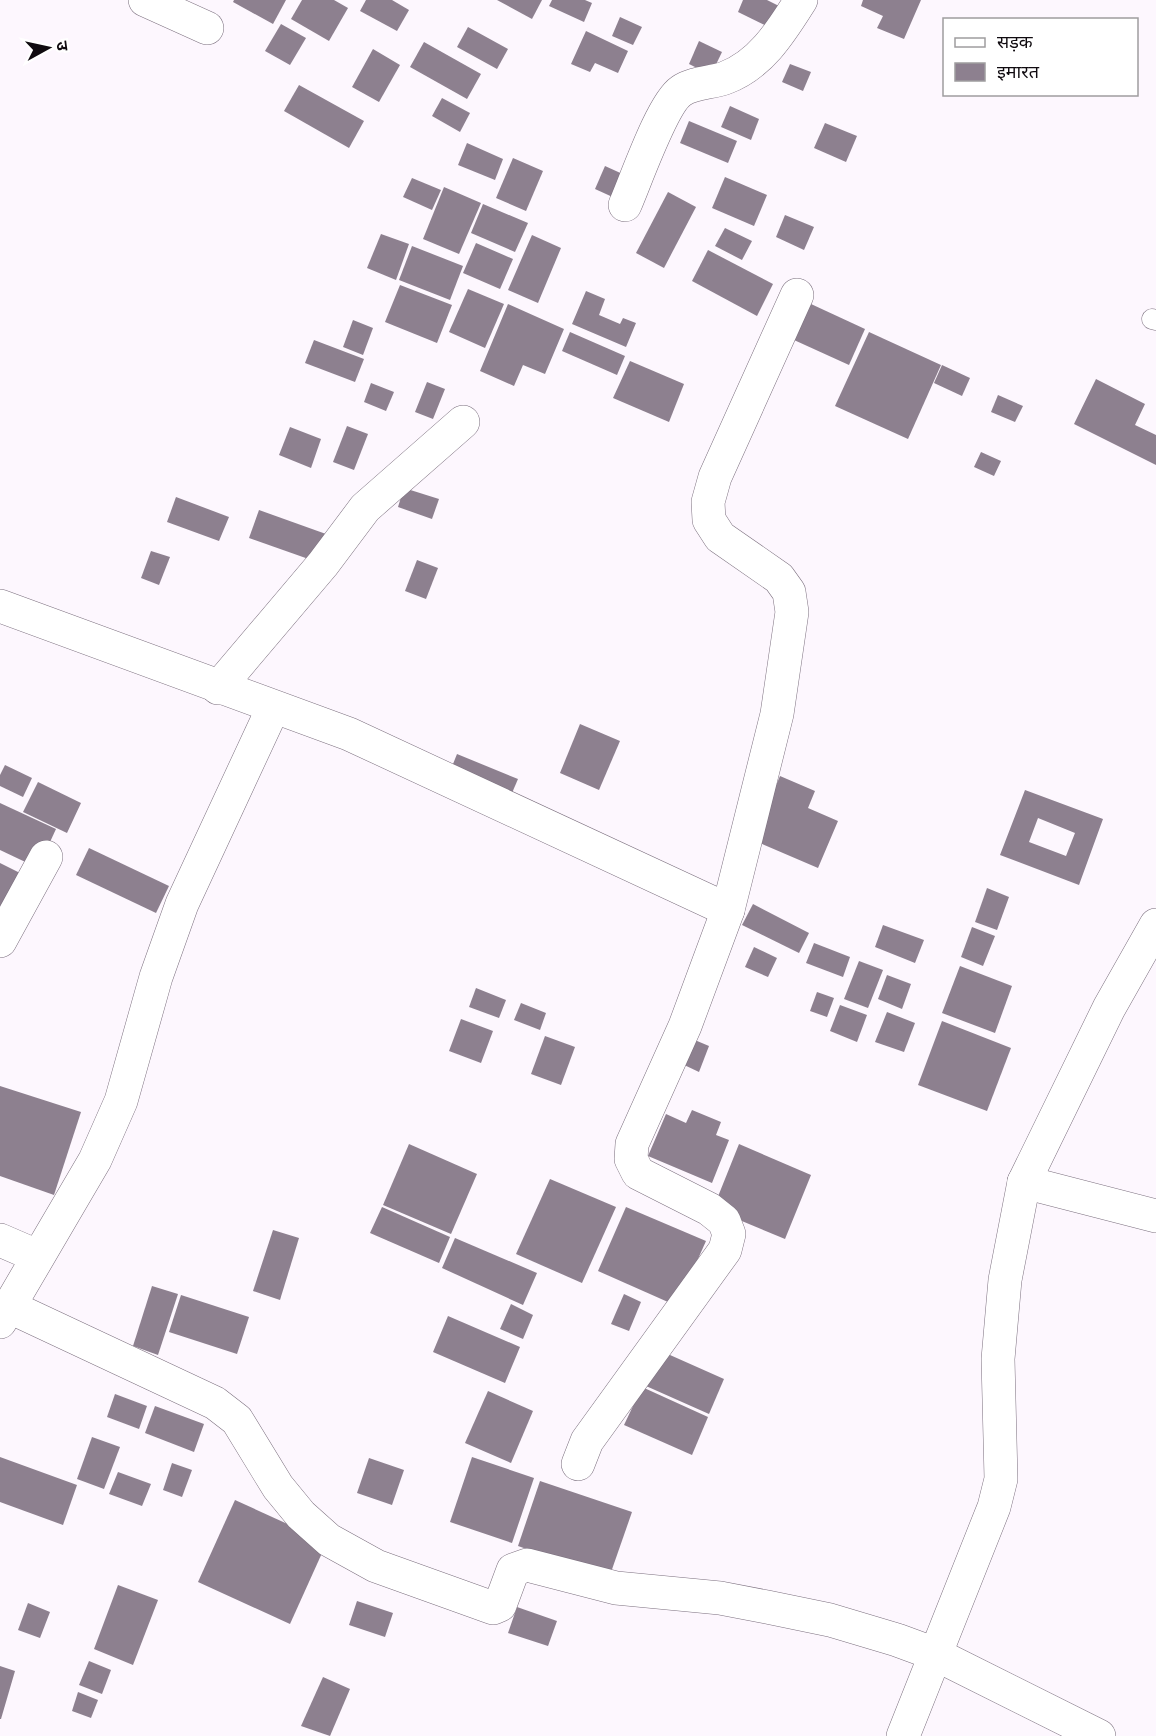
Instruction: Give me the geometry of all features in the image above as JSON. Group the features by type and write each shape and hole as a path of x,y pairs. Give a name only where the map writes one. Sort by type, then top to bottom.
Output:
{"street":[{"path":"145,0 207,28"},
{"path":"625,205 669,104 682,90 726,78 753,62 780,33 801,0"},
{"path":"578,1464 587,1441 725,1250 729,1234 724,1221 709,1209 638,1173 631,1159 632,1144 685,1026 728,910 777,714 792,612 789,592 780,578 720,537 709,520 708,502 715,477 796,295"},
{"path":"218,688 323,564 365,508 463,422"},
{"path":"0,606 218,688 349,734 728,910"},
{"path":"273,708 182,904 156,977 121,1101 95,1160 4,1314 215,1403 237,1420 278,1487 301,1515 329,1540 376,1566 493,1608 500,1605 513,1570 526,1565 616,1588 720,1598 830,1620 935,1654 1099,1736"},
{"path":"0,941 46,857"},
{"path":"903,1736 994,1507 1001,1479 998,1359 1005,1280 1024,1182 1109,1008 1156,926"},
{"path":"1024,1182 1156,1216"},
{"path":"0,1240 38,1256"}],"building":[{"path":"234,0 286,0 273,24 233,2"},
{"path":"302,0 334,0 348,8 329,41 291,19"},
{"path":"366,0 392,0 409,10 397,31 360,11"},
{"path":"497,0 542,0 532,19"},
{"path":"552,0 585,0 592,3 584,22 549,6"},
{"path":"743,0 767,0 783,8 773,29 738,12"},
{"path":"863,0 921,0 904,39 877,28 883,16 861,6"},
{"path":"620,17 642,27 633,45 612,36"},
{"path":"281,24 306,38 290,65 265,51"},
{"path":"468,27 508,49 497,69 457,47"},
{"path":"586,31 628,51 618,73 595,63 590,72 571,64"},
{"path":"699,41 722,52 711,75 689,64"},
{"path":"424,42 481,74 467,99 410,67"},
{"path":"373,49 400,65 379,102 352,87"},
{"path":"790,64 811,72 803,91 782,82"},
{"path":"299,85 364,121 349,148 284,111"},
{"path":"442,98 470,113 460,132 432,116"},
{"path":"730,106 759,119 751,140 721,127"},
{"path":"689,121 737,141 728,163 680,143"},
{"path":"825,123 857,136 846,162 814,148"},
{"path":"467,143 503,159 495,180 458,165"},
{"path":"513,158 543,171 526,211 496,198"},
{"path":"605,166 627,176 617,199 595,189"},
{"path":"725,177 767,195 754,226 712,208"},
{"path":"412,178 441,190 432,210 403,197"},
{"path":"444,187 481,203 459,254 423,239"},
{"path":"668,192 696,207 664,268 636,253"},
{"path":"483,204 528,223 515,252 471,233"},
{"path":"785,215 814,227 804,250 776,237"},
{"path":"725,228 752,241 742,260 715,246"},
{"path":"381,234 409,244 396,280 367,268"},
{"path":"532,235 561,248 538,303 508,290"},
{"path":"476,243 513,259 500,289 463,273"},
{"path":"412,246 463,266 450,300 399,280"},
{"path":"708,250 773,284 757,316 692,281"},
{"path":"400,285 452,305 437,343 385,322"},
{"path":"468,289 504,304 485,348 449,332"},
{"path":"586,291 605,299 599,315 620,324 623,318 636,323 626,347 572,324"},
{"path":"508,304 564,329 545,374 523,365 514,386 480,371"},
{"path":"811,304 865,329 849,365 794,340"},
{"path":"353,320 373,328 363,355 343,347"},
{"path":"570,332 625,356 617,375 562,351"},
{"path":"869,332 941,365 908,439 835,406"},
{"path":"314,340 364,359 355,382 305,363"},
{"path":"630,361 684,384 669,422 613,398"},
{"path":"942,365 970,378 962,396 934,383"},
{"path":"1096,379 1145,404 1135,425 1156,435 1156,465 1074,424"},
{"path":"427,382 445,389 433,419 415,412"},
{"path":"371,383 394,392 386,411 364,402"},
{"path":"998,395 1023,406 1015,422 991,412"},
{"path":"347,426 368,434 354,470 333,462"},
{"path":"290,427 321,439 311,468 279,455"},
{"path":"981,452 1001,461 994,476 974,467"},
{"path":"404,488 439,499 432,519 398,507"},
{"path":"176,497 229,517 219,541 167,522"},
{"path":"259,510 326,534 317,562 249,538"},
{"path":"151,551 170,557 159,585 141,578"},
{"path":"417,560 438,568 426,599 405,591"},
{"path":"580,724 620,741 599,790 560,773"},
{"path":"457,754 518,779 509,800 449,774"},
{"path":"5,765 32,778 23,797 0,786 0,775"},
{"path":"780,776 815,791 808,808 838,821 818,868 753,840"},
{"path":"38,782 81,803 67,833 23,812"},
{"path":"1025,790 1103,819 1079,885 1000,855","holes":["1038,818 1075,833 1066,856 1029,842"]},
{"path":"0,803 56,829 38,868 0,850"},
{"path":"89,848 169,886 156,913 76,875"},
{"path":"0,863 28,877 0,934"},
{"path":"987,888 1009,897 997,930 975,922"},
{"path":"753,904 809,933 799,953 742,925"},
{"path":"883,925 924,940 915,963 875,947"},
{"path":"972,927 995,936 983,966 961,957"},
{"path":"814,943 850,957 843,977 806,963"},
{"path":"754,947 777,958 768,977 745,967"},
{"path":"859,961 883,970 868,1008 844,999"},
{"path":"960,966 1012,986 995,1033 942,1013"},
{"path":"887,975 911,984 902,1009 878,999"},
{"path":"476,988 506,1000 499,1018 469,1007"},
{"path":"817,992 834,998 827,1017 810,1011"},
{"path":"521,1003 546,1013 540,1030 514,1020"},
{"path":"840,1005 867,1015 857,1042 830,1031"},
{"path":"887,1012 915,1023 904,1052 875,1042"},
{"path":"461,1019 493,1031 481,1063 449,1051"},
{"path":"942,1021 1011,1048 987,1111 918,1085"},
{"path":"545,1036 575,1047 561,1085 531,1074"},
{"path":"690,1038 709,1046 699,1072 680,1063"},
{"path":"0,1086 81,1112 54,1195 0,1176"},
{"path":"692,1110 721,1122 716,1135 729,1140 712,1183 648,1156 666,1114 686,1123"},
{"path":"409,1144 477,1174 451,1234 383,1205"},
{"path":"739,1144 811,1175 785,1239 713,1209"},
{"path":"550,1179 616,1207 582,1283 516,1254"},
{"path":"382,1207 450,1237 439,1263 370,1233"},
{"path":"626,1207 706,1241 677,1306 598,1271"},
{"path":"273,1230 299,1238 280,1300 253,1291"},
{"path":"455,1238 537,1273 523,1305 442,1268"},
{"path":"152,1286 178,1294 158,1355 133,1346"},
{"path":"624,1294 641,1302 629,1331 611,1324"},
{"path":"181,1295 249,1317 237,1354 169,1332"},
{"path":"511,1304 533,1315 523,1339 500,1329"},
{"path":"448,1316 520,1347 505,1383 433,1352"},
{"path":"661,1351 724,1379 709,1414 646,1386"},
{"path":"642,1387 708,1417 692,1455 624,1425"},
{"path":"488,1391 533,1411 511,1463 465,1443"},
{"path":"115,1394 147,1406 139,1429 107,1417"},
{"path":"155,1406 204,1424 194,1452 145,1433"},
{"path":"92,1437 120,1447 104,1489 77,1479"},
{"path":"0,1457 77,1485 63,1525 0,1502"},
{"path":"472,1457 534,1478 512,1543 450,1522"},
{"path":"369,1458 404,1470 392,1505 357,1493"},
{"path":"172,1463 192,1470 182,1497 163,1490"},
{"path":"118,1472 151,1484 142,1506 109,1494"},
{"path":"540,1481 632,1512 609,1578 518,1546"},
{"path":"235,1500 327,1542 290,1624 198,1582"},
{"path":"118,1585 158,1600 133,1665 94,1649"},
{"path":"357,1601 393,1613 385,1637 349,1625"},
{"path":"28,1603 50,1612 40,1638 18,1630"},
{"path":"517,1607 557,1621 548,1646 508,1633"},
{"path":"89,1661 111,1670 102,1694 79,1685"},
{"path":"0,1666 15,1671 1,1719 0,1719"},
{"path":"323,1677 350,1689 330,1736 301,1726"},
{"path":"78,1692 98,1700 91,1718 72,1711"}]}
